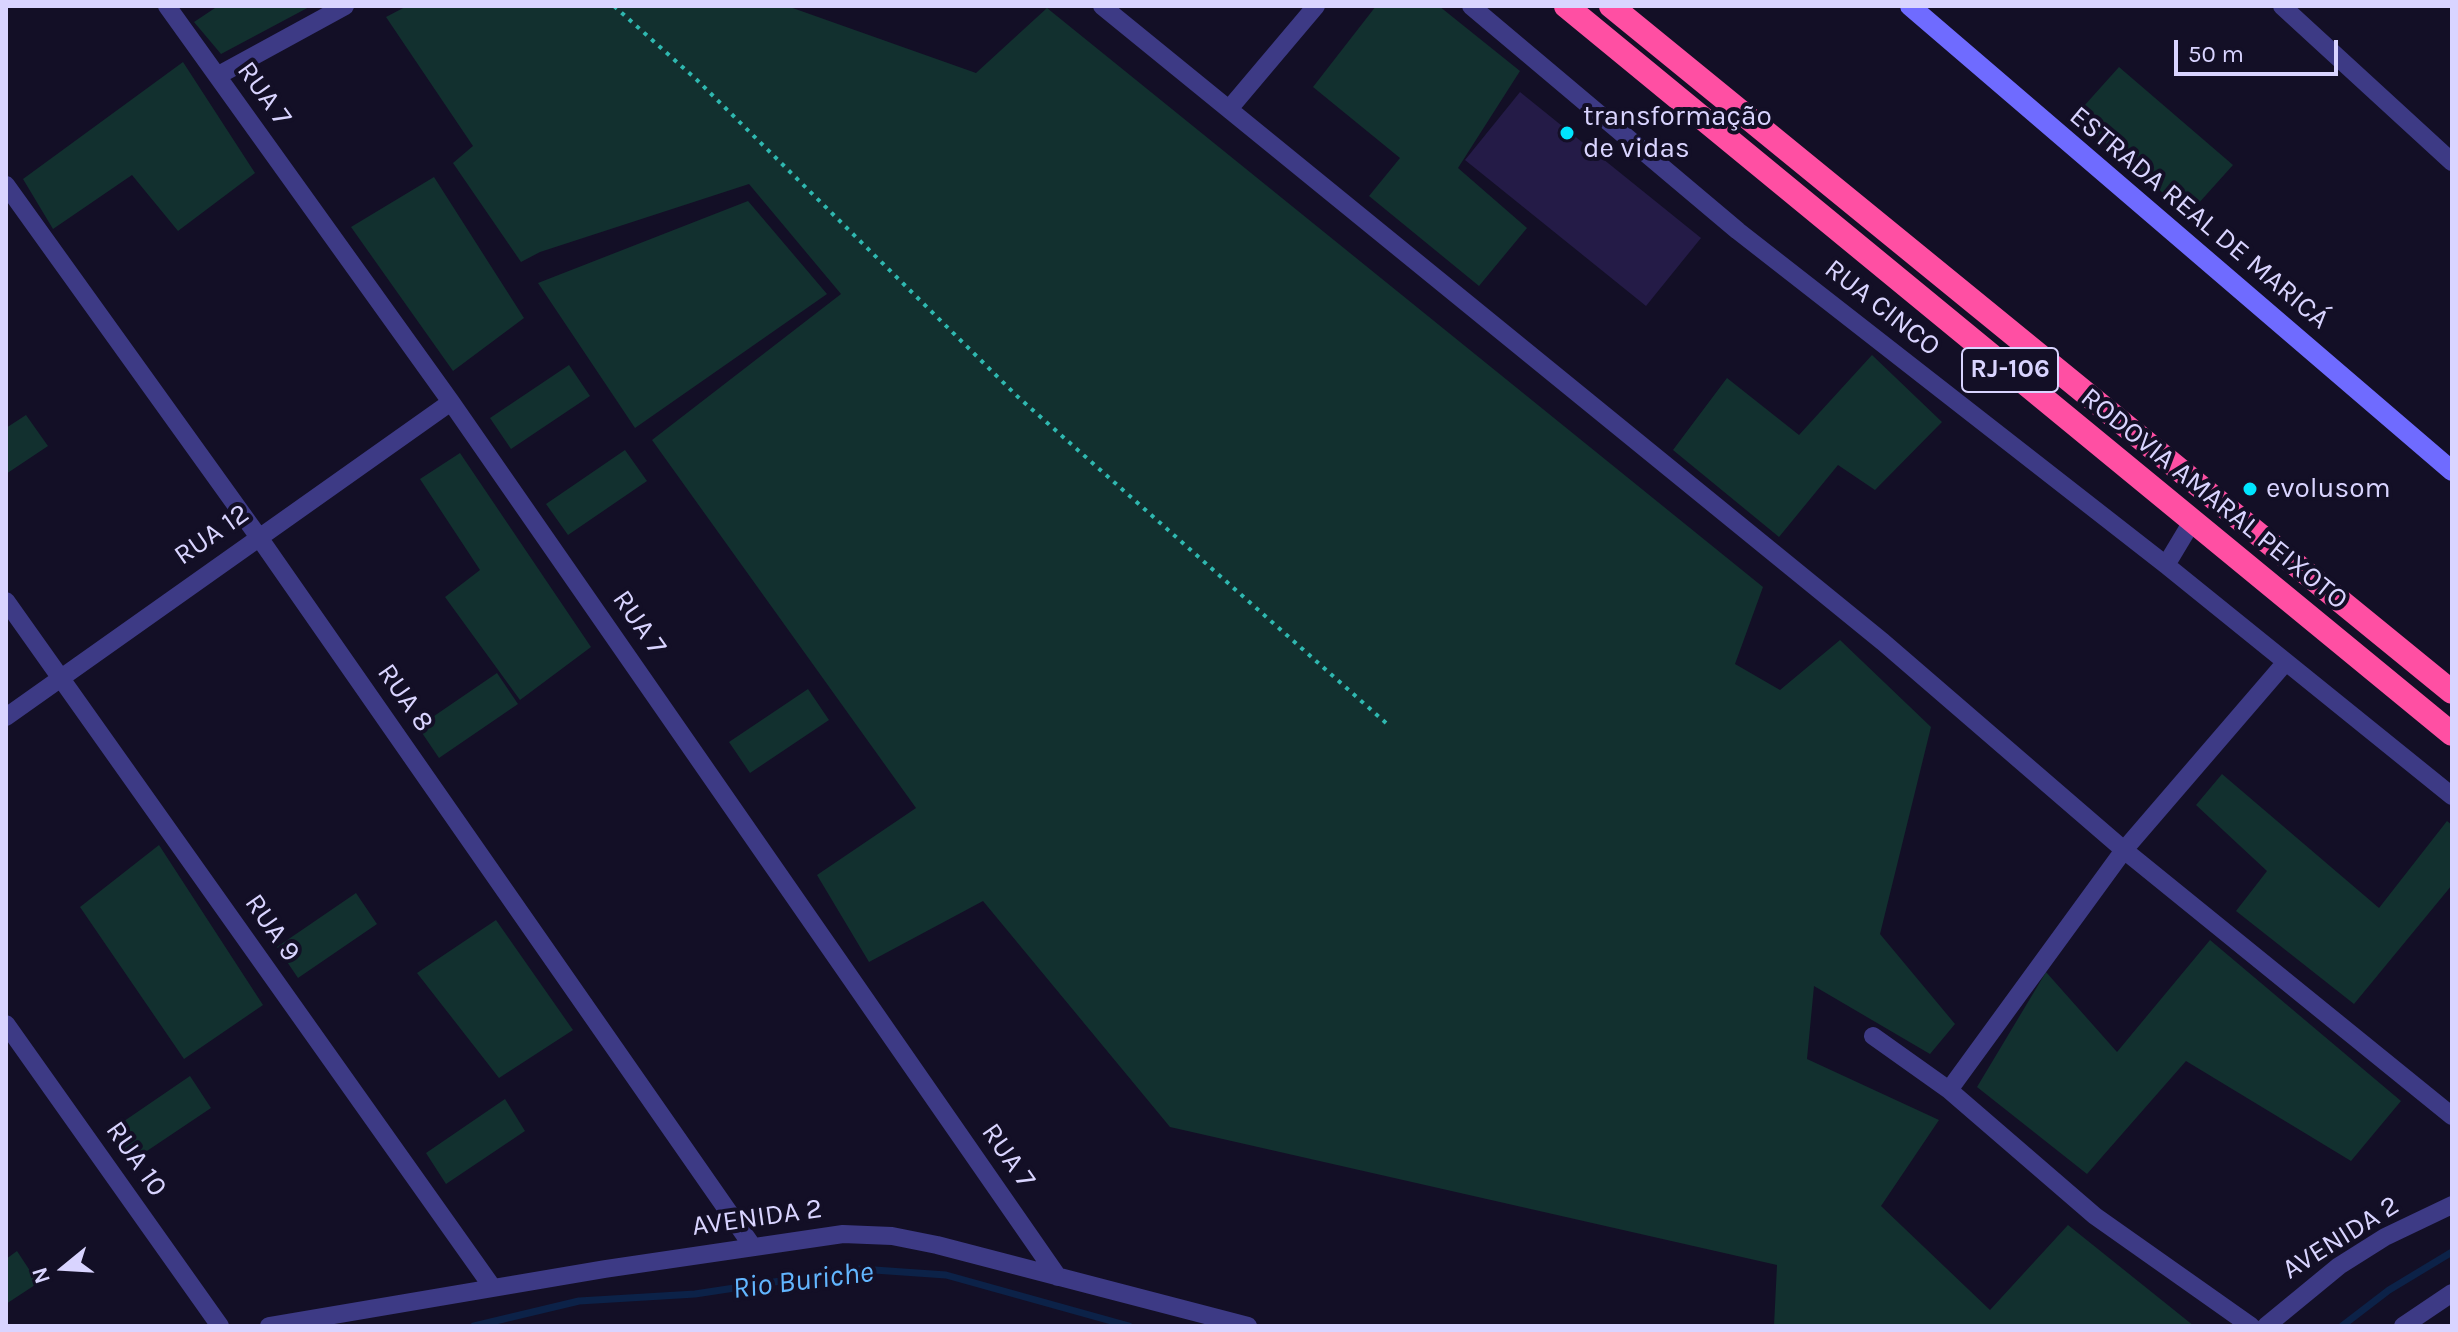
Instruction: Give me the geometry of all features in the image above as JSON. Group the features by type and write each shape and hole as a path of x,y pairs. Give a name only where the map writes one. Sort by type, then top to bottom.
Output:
{"highway":[{"name":"RODOVIA AMARAL PEIXOTO","path":"1566,6 2452,734"},
{"name":"RODOVIA AMARAL PEIXOTO","path":"1611,6 2452,692"}],"main road":[{"name":"ESTRADA REAL DE MARICÁ","path":"1910,6 2452,471"}],"street":[{"name":"RUA 7","path":"167,6 451,402 1058,1277"},
{"path":"217,76 345,6"},
{"path":"1102,6 1883,642 2124,850 2452,1116"},
{"path":"1229,109 1316,6"},
{"name":"RUA CINCO","path":"1471,6 1738,231 2166,565 2452,796"},
{"path":"2288,8 2452,162"},
{"name":"RUA 8","path":"6,185 258,536 753,1247"},
{"name":"RUA 12","path":"6,717 451,402"},
{"path":"2166,565 2193,520"},
{"name":"RUA 9","path":"6,601 493,1288"},
{"path":"1949,1090 2124,850 2285,663"},
{"name":"RUA 10","path":"6,1024 220,1326"},
{"path":"1873,1036 1949,1090 2095,1216 2251,1326"},
{"name":"AVENIDA 2","path":"2266,1326 2339,1266 2385,1237 2452,1205"},
{"name":"AVENIDA 2","path":"269,1326 843,1234 892,1236 1248,1326"},
{"path":"2403,1326 2452,1293"}],"path":[{"path":"614,6 697,80 1018,397 1386,723"}],"green space":[{"path":"218,6 311,6 221,54 194,22"},
{"path":"407,6 787,6 976,73 1047,8 1763,587 1735,664 1780,690 1840,640 1931,727 1880,934 1955,1024 1930,1054 1814,986 1807,1059 1939,1120 1881,1206 1990,1310 2068,1225 2194,1326 1774,1326 1777,1265 1170,1127 983,901 869,962 817,875 916,808 652,440 841,294 749,184 540,252 521,262 453,163 473,146 386,17"},
{"path":"1376,6 1439,6 1520,71 1458,168 1527,228 1479,286 1369,196 1400,158 1313,87"},
{"path":"183,62 255,173 178,231 132,175 53,229 23,179"},
{"path":"2119,67 2233,165 2188,215 2075,116"},
{"path":"434,177 524,318 453,371 351,227"},
{"path":"748,201 827,294 635,428 538,283"},
{"path":"1872,355 1942,422 1875,490 1838,465 1779,537 1673,450 1727,378 1799,435"},
{"path":"569,365 590,396 511,449 490,418"},
{"path":"26,415 48,446 6,474 6,428"},
{"path":"625,450 647,481 568,535 546,504"},
{"path":"460,453 591,647 520,700 445,597 480,570 420,479"},
{"path":"497,673 518,704 439,758 418,727"},
{"path":"808,689 829,720 750,773 729,742"},
{"path":"2222,774 2379,908 2447,821 2452,825 2452,885 2354,1004 2236,911 2267,871 2196,805"},
{"path":"159,845 263,1005 184,1059 80,907"},
{"path":"356,893 377,924 298,978 277,947"},
{"path":"496,920 573,1030 499,1078 417,973"},
{"path":"2210,940 2401,1101 2351,1161 2186,1061 2087,1174 1977,1087 2046,972 2117,1052"},
{"path":"190,1076 211,1108 132,1161 111,1130"},
{"path":"505,1099 525,1131 446,1184 426,1153"},
{"path":"17,1251 38,1283 6,1304 6,1259"}],"building":[{"path":"1520,92 1701,238 1646,306 1465,160"}],"waterway":[{"name":"Rio Buriche","path":"2342,1326 2389,1290 2452,1252"},
{"name":"Rio Buriche","path":"474,1326 579,1301 695,1294 860,1269 946,1275 1129,1326"}],"place":[{"name":"transformação de vidas","path":"1567,133"},
{"name":"evolusom","path":"2250,489"}]}
